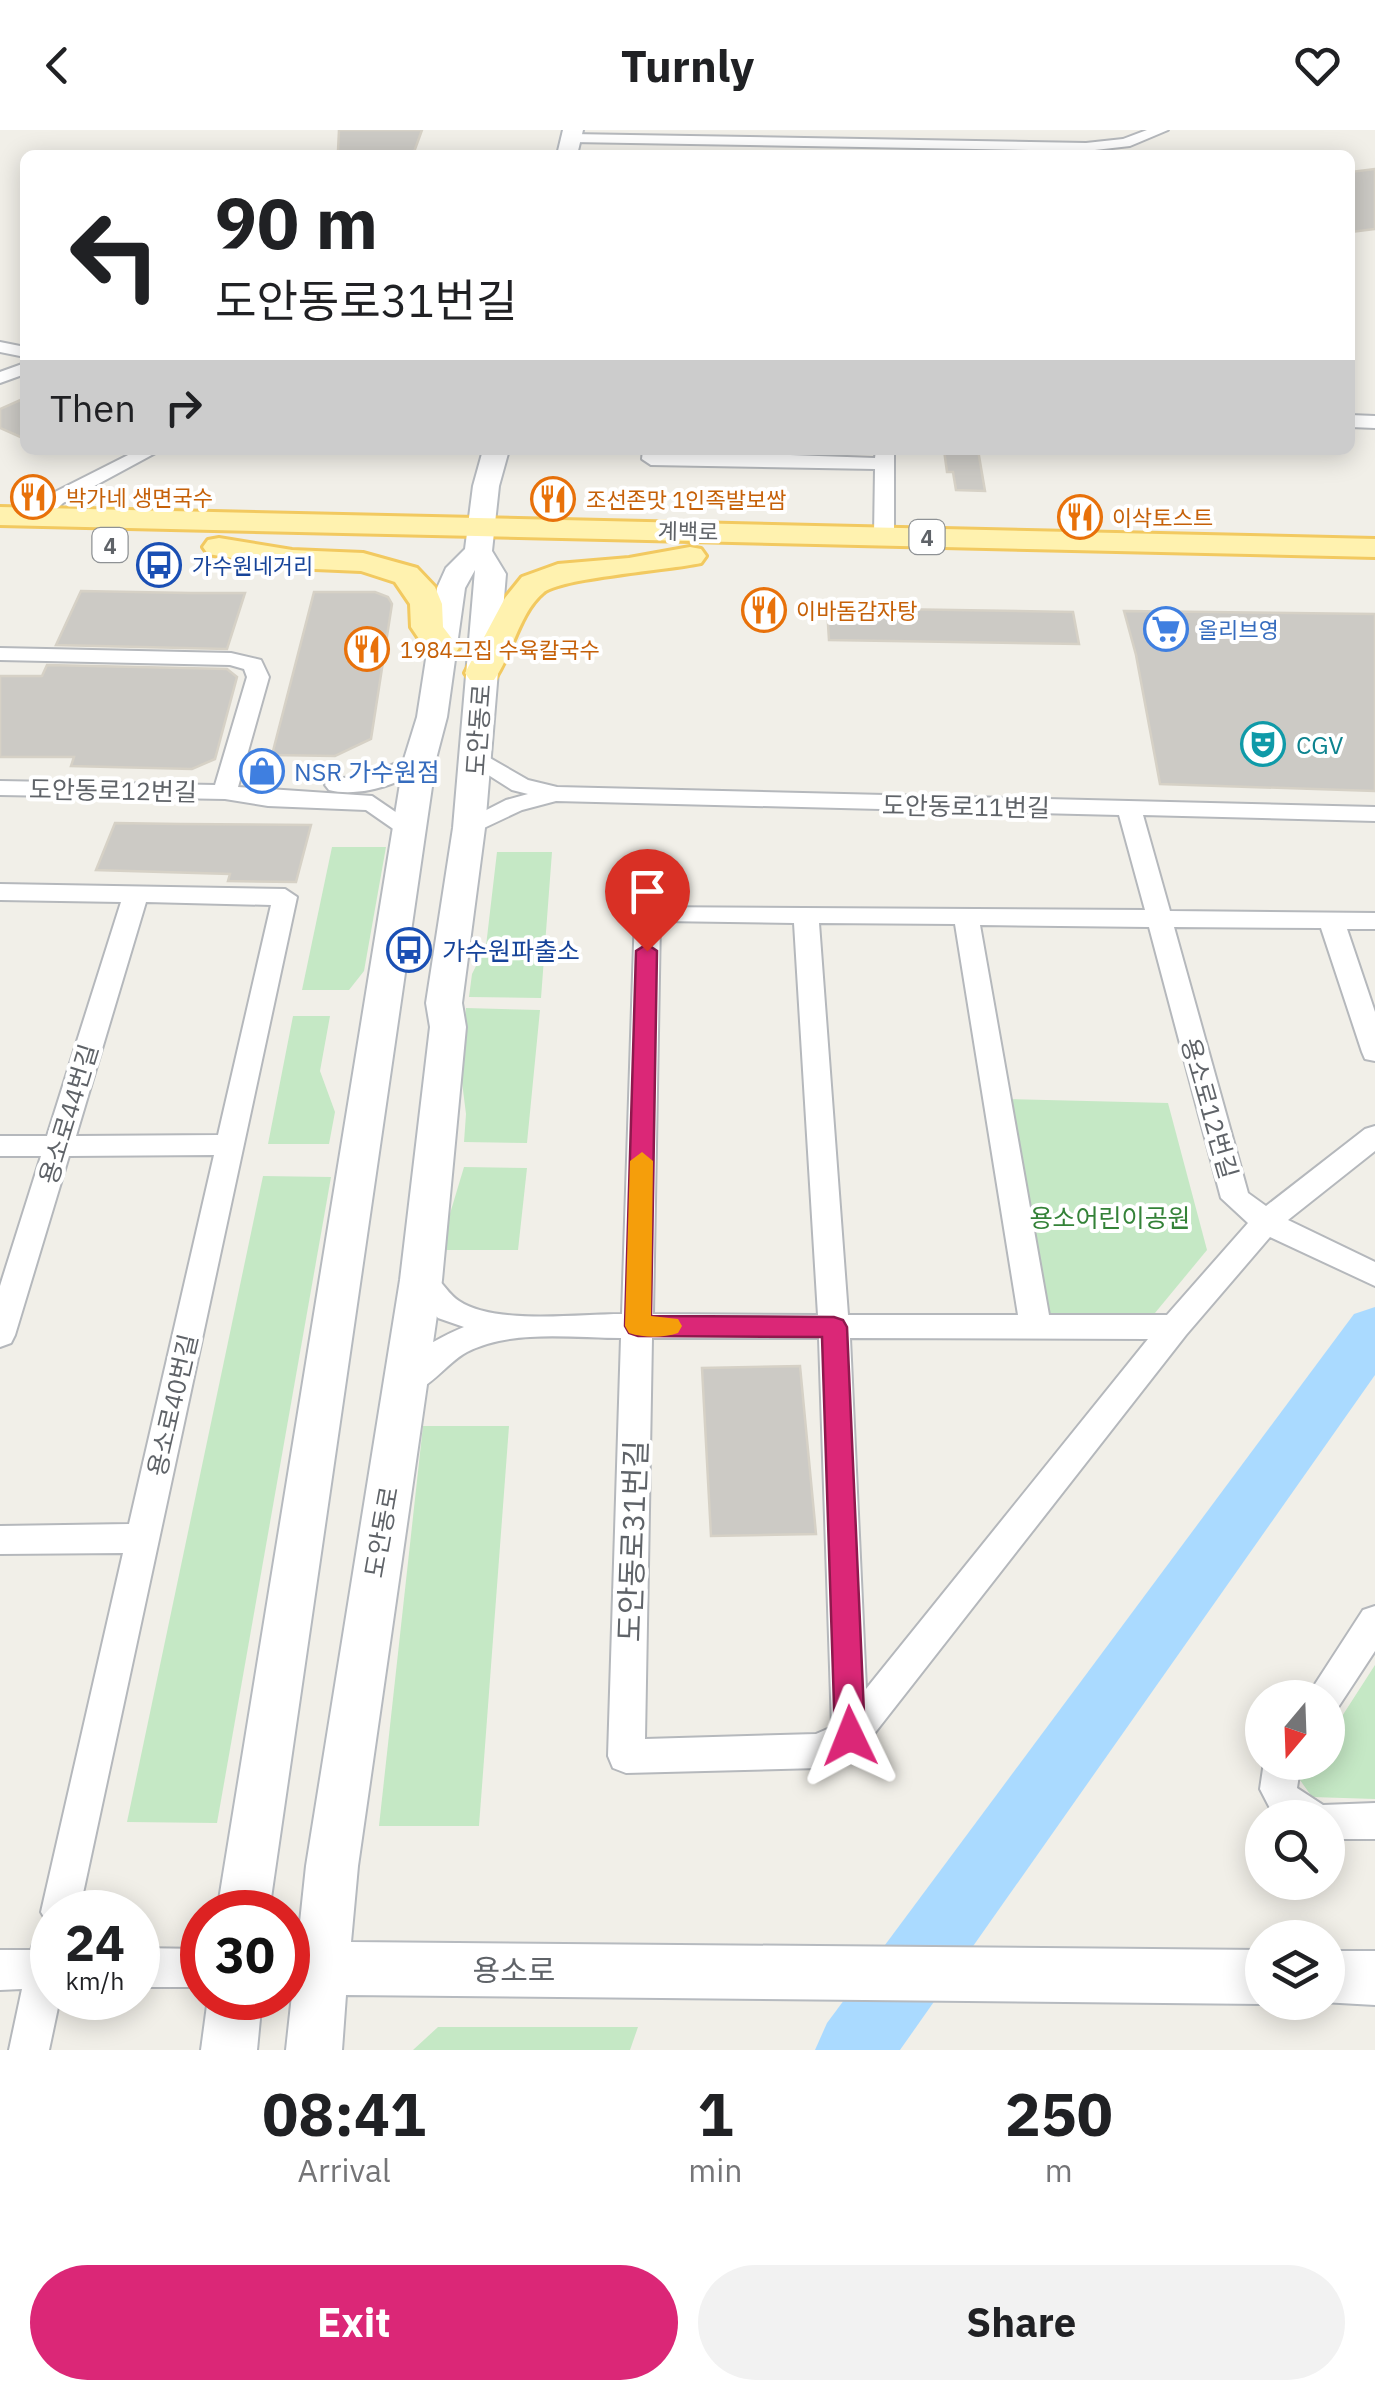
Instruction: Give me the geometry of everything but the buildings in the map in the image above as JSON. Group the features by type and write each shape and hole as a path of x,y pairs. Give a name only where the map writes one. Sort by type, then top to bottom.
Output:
{"main road":[{"path":"478,538 495,455"},
{"name":"계백로","path":"0,516 478,538 690,556 1375,572"},
{"name":"계백로","path":"0,542 219,547 478,538 884,536 1375,548"},
{"name":"도안동로","path":"246,1890 420,758 432,717 450,588 478,538"},
{"name":"도안동로","path":"310,1949 332,1866 421,1280 448,1027 444,1003 469,828 492,574 478,538"},
{"path":"219,547 292,559 363,562 406,575 419,587 426,604 426,627 442,648"},
{"path":"482,673 521,598 533,584 558,573 629,567 690,556"},
{"name":"용소로","path":"310,1968 1245,1978"},
{"path":"1345,1978 1375,1978"},
{"name":"도안동로","path":"310,2014 314,2050"},
{"path":"229,2050 232,2020"}],"street":[{"path":"571,141 678,135 1086,147 1125,142 1161,130"},
{"path":"38,516 70,491 142,455"},
{"path":"652,455 885,457 884,536"},
{"path":"0,654 232,659 253,665 258,677 226,792"},
{"path":"476,757 520,786 557,794"},
{"path":"226,792 264,786 374,784 402,772 420,758"},
{"name":"도안동로12번길","path":"0,788 226,792"},
{"path":"226,792 268,799 372,803 410,830"},
{"path":"469,828 514,805 557,794"},
{"name":"도안동로11번길","path":"557,794 1375,814"},
{"name":"용소로12번길","path":"1130,810 1235,1198 1266,1222 1375,1275"},
{"path":"0,892 136,894"},
{"name":"용소로40번길","path":"65,1890 285,897 136,894"},
{"name":"용소로44번길","path":"0,1334 136,894"},
{"name":"도안동로31번길","path":"806,914 648,913 626,1756 819,1752 850,1736"},
{"path":"850,1736 834,1327 806,914 1375,921"},
{"path":"966,916 1034,1325"},
{"path":"1331,920 1375,1052"},
{"path":"850,1736 1175,1328 1266,1222 1375,1136"},
{"path":"0,1146 230,1145"},
{"path":"421,1280 449,1310 498,1326 1175,1328"},
{"path":"406,1386 423,1363 444,1348 498,1326"},
{"path":"0,1540 142,1538"},
{"path":"1336,1680 1375,1621"},
{"path":"1345,1821 1375,1820"},
{"path":"0,1970 30,1965"},
{"path":"30,2050 37,2020"}],"green space":[{"path":"332,847 386,847 364,971 349,990 302,990"},
{"path":"497,852 552,852 541,998 469,997 472,974 486,946"},
{"path":"466,1008 540,1010 527,1143 464,1142 466,1114 460,1066"},
{"path":"293,1016 330,1016 320,1071 335,1112 329,1144 268,1144"},
{"name":"용소어린이공원","path":"1003,1099 1168,1103 1207,1250 1155,1313 1046,1318"},
{"path":"464,1167 527,1168 518,1250 445,1250 449,1217"},
{"path":"263,1176 331,1177 217,1823 127,1822"},
{"path":"423,1426 509,1426 479,1826 379,1826"},
{"path":"1375,1665 1375,1799 1312,1797 1300,1780 1345,1780 1345,1712"},
{"path":"438,2027 638,2027 630,2050 413,2050"}],"waterway":[{"path":"854,2050 1375,1330"}],"slow traffic":[{"path":"642,1161 638,1326 669,1326"}],"place":[{"name":"박가네 생면국수","path":"33,497"},
{"name":"조선존맛 1인족발보쌈","path":"553,499"},
{"name":"이삭토스트","path":"1080,517"},
{"name":"가수원네거리","path":"159,565"},
{"name":"이바돔감자탕","path":"764,610"},
{"name":"올리브영","path":"1166,629"},
{"name":"1984그집 수육칼국수","path":"367,649"},
{"name":"CGV","path":"1263,744"},
{"name":"NSR 가수원점","path":"262,771"},
{"name":"가수원파출소","path":"409,950"}],"route":[{"path":"647,951 638,1326 834,1327 850,1736"}]}
